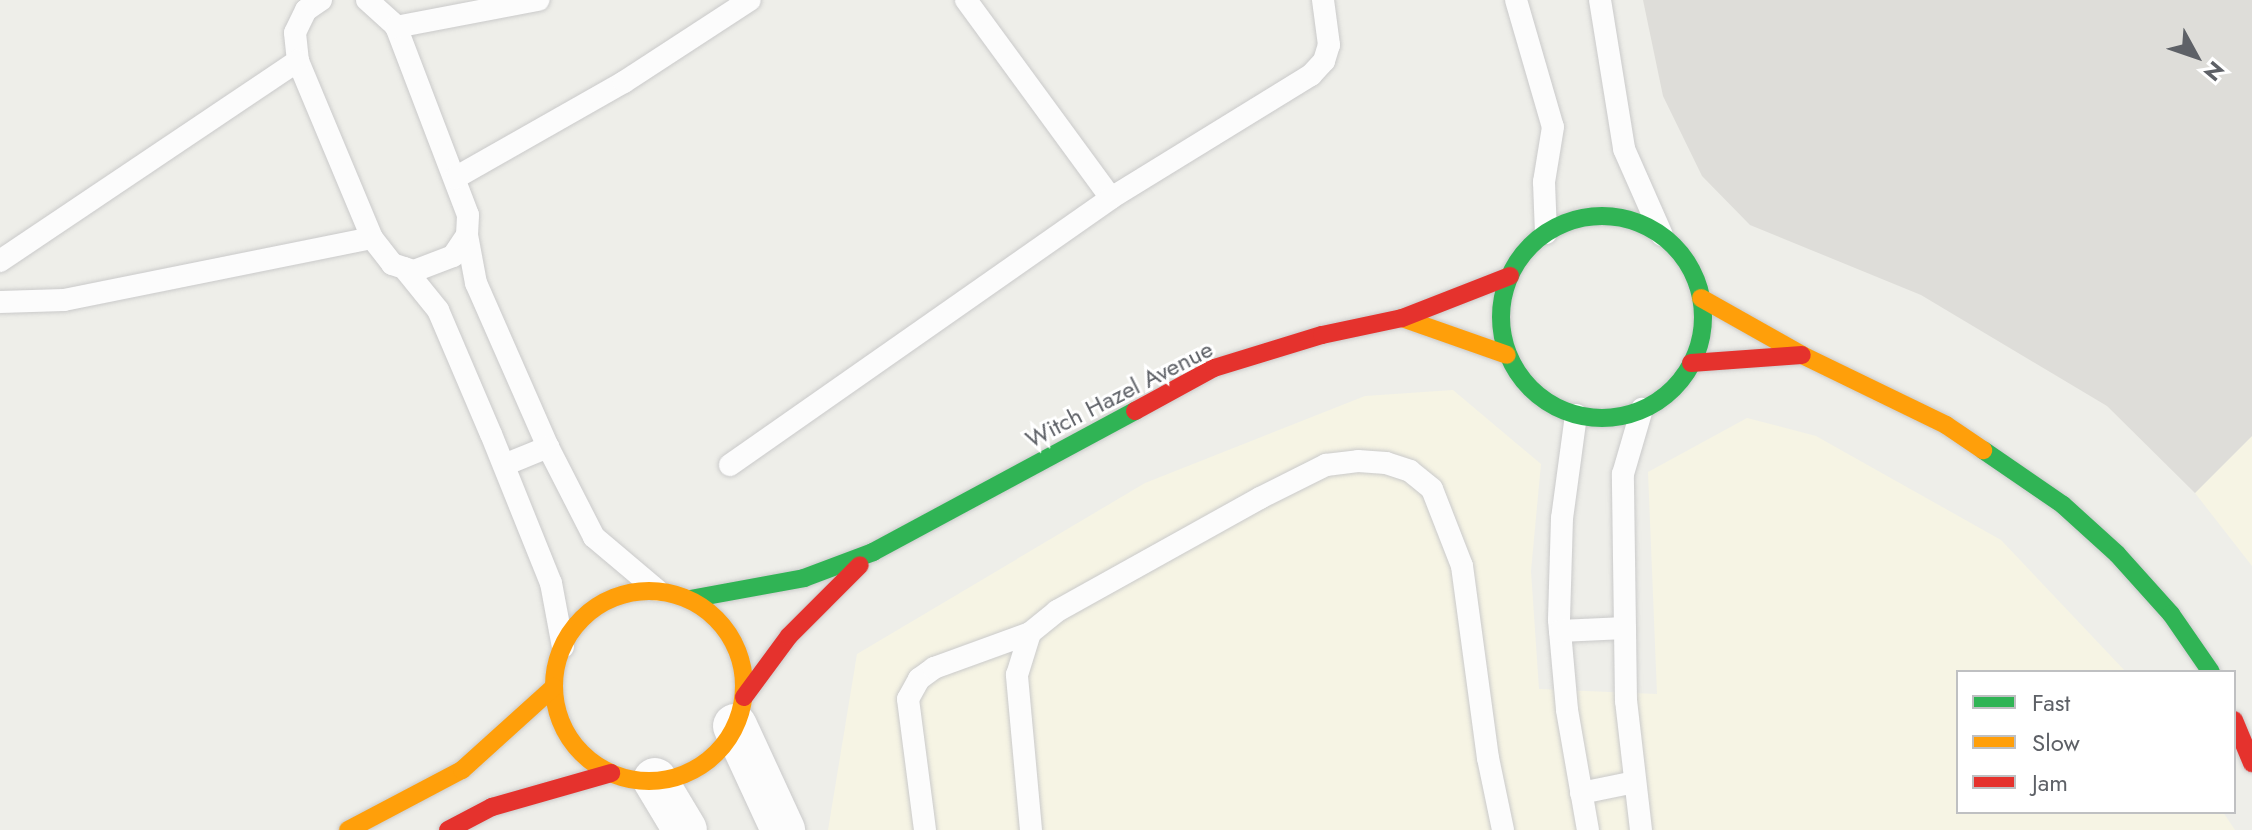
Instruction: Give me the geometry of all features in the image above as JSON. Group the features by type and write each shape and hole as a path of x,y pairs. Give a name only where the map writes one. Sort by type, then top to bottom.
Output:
{"street":[{"path":"1604,216 1634,221 1662,235 1680,252 1694,274 1701,298 1700,342 1691,363 1662,398 1642,409 1610,418 1576,415 1547,403 1524,381 1507,355 1501,328 1502,301 1510,276 1525,252 1546,233 1574,220 1604,216"},
{"name":"Witch Hazel Avenue","path":"690,599 804,578 873,552 1214,368 1322,335 1402,318 1510,276"},
{"path":"1701,298 1802,355 1946,425 2063,505 2117,554 2171,614 2210,670"},
{"path":"1402,318 1507,355"},
{"path":"1691,363 1802,355"},
{"name":"Witch Hazel Avenue","path":"740,712 789,636 873,552"},
{"path":"740,712 711,758 675,777 655,780 611,773 588,759 570,738 558,713 554,687 563,647 578,622 601,604 628,593 657,590 690,599 715,615 733,639 743,667 740,712 783,830"},
{"path":"348,830 462,770 554,687"},
{"path":"2236,706 2252,726"},
{"path":"2236,725 2252,763"},
{"path":"448,830 492,807 611,773"},
{"path":"655,780 685,830"}],"lane":[{"path":"367,0 396,27 468,215 467,235 476,283 548,447 594,537 657,590"},
{"path":"396,27 538,0"},
{"path":"966,0 1111,198"},
{"path":"730,465 1111,198 1311,75 1324,61 1329,45 1323,0"},
{"path":"1516,0 1553,127 1544,182 1546,233"},
{"path":"1600,0 1624,149 1662,235"},
{"path":"318,1 306,10 295,33 298,61 372,238 392,264 414,271 434,266 453,256 467,235"},
{"path":"455,178 624,82 734,3"},
{"path":"0,261 298,61"},
{"path":"0,302 64,300 372,238"},
{"path":"404,268 438,310 504,465 551,583 563,647"},
{"path":"1641,830 1626,701 1623,474 1642,409"},
{"path":"1576,415 1562,518 1560,631 1567,710 1588,830"},
{"path":"504,465 548,447"},
{"path":"925,830 908,699 919,679 934,668 1030,633 1057,611 1326,465 1358,461 1386,463 1410,471 1432,489 1462,566 1488,758 1503,830"},
{"path":"1560,631 1625,628"},
{"path":"1030,633 1017,675 1031,830"},
{"path":"1581,793 1635,782"}],"shaded area":[{"path":"1643,0 2252,0 2252,436 2195,493 2107,406 1921,295 1750,225 1702,176 1663,96"},
{"path":"1453,390 1541,464 1531,571 1539,689 1657,694 1648,472 1747,418 1816,436 2001,540 2124,670 1956,670 1956,814 2224,814 2235,830 828,830 857,654 1145,483 1365,396"},
{"path":"2252,436 2252,566 2195,493"}],"traffic: fast":[{"path":"1602,216 1640,224 1658,233 1673,246 1686,261 1695,279 1703,317 1695,355 1686,373 1673,388 1658,401 1640,410 1602,418 1564,410 1546,401 1531,388 1518,373 1509,355 1501,317 1509,279 1518,261 1531,246 1546,233 1564,224 1602,216"},
{"path":"690,599 804,578 873,552 1135,411"},
{"path":"1983,450 2063,505 2117,554 2171,614 2210,670"}],"traffic: slow":[{"path":"1701,298 1802,355 1946,425 1983,450"},
{"path":"1402,318 1507,355"},
{"path":"649,591 685,598 716,619 737,650 744,686 737,722 716,753 685,774 649,781 613,774 582,753 561,722 554,686 561,650 582,619 613,598 649,591"},
{"path":"348,830 462,770 554,687"}],"traffic: jam":[{"path":"1135,411 1214,368 1322,335 1402,318 1510,276"},
{"path":"1691,363 1802,355"},
{"path":"744,697 789,636 860,565"},
{"path":"2236,725 2252,763"},
{"path":"448,830 492,807 611,773"}]}
